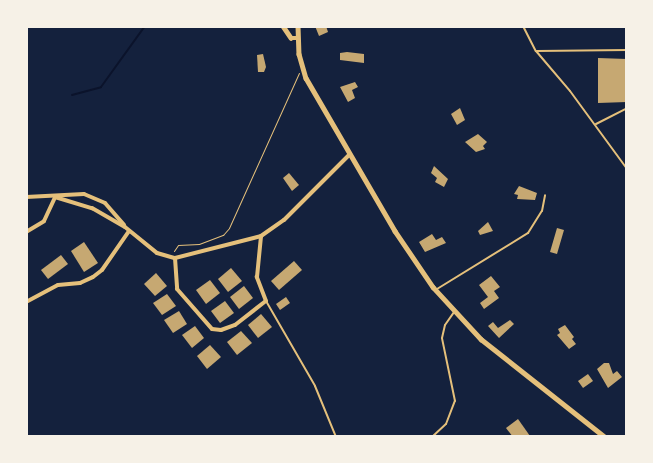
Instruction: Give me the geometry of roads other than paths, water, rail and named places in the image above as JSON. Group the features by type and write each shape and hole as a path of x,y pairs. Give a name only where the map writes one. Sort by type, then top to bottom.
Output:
{"street":[{"path":"284,26 291,38 298,38"},
{"path":"298,26 302,68 395,231 436,290 454,312 481,339 605,437"},
{"path":"26,197 84,194 96,198 114,212 129,231 157,253 174,258 261,236 284,220 350,154"},
{"path":"55,196 92,208 125,227"},
{"path":"26,232 44,221 55,196"},
{"path":"26,302 58,285 80,283 93,277 102,270 129,231"},
{"path":"174,258 177,289 212,329 221,330 235,325 266,301 257,277 261,236"}],"lane":[{"path":"523,26 536,51 595,125 627,169"},
{"path":"536,51 627,50"},
{"path":"595,125 627,108"},
{"path":"436,290 528,233 542,211 546,194"},
{"path":"266,301 316,386 336,437"},
{"path":"432,437 446,424 455,400 442,338 445,325 454,312"}],"waterway":[{"path":"72,95 101,87 145,26"}]}
